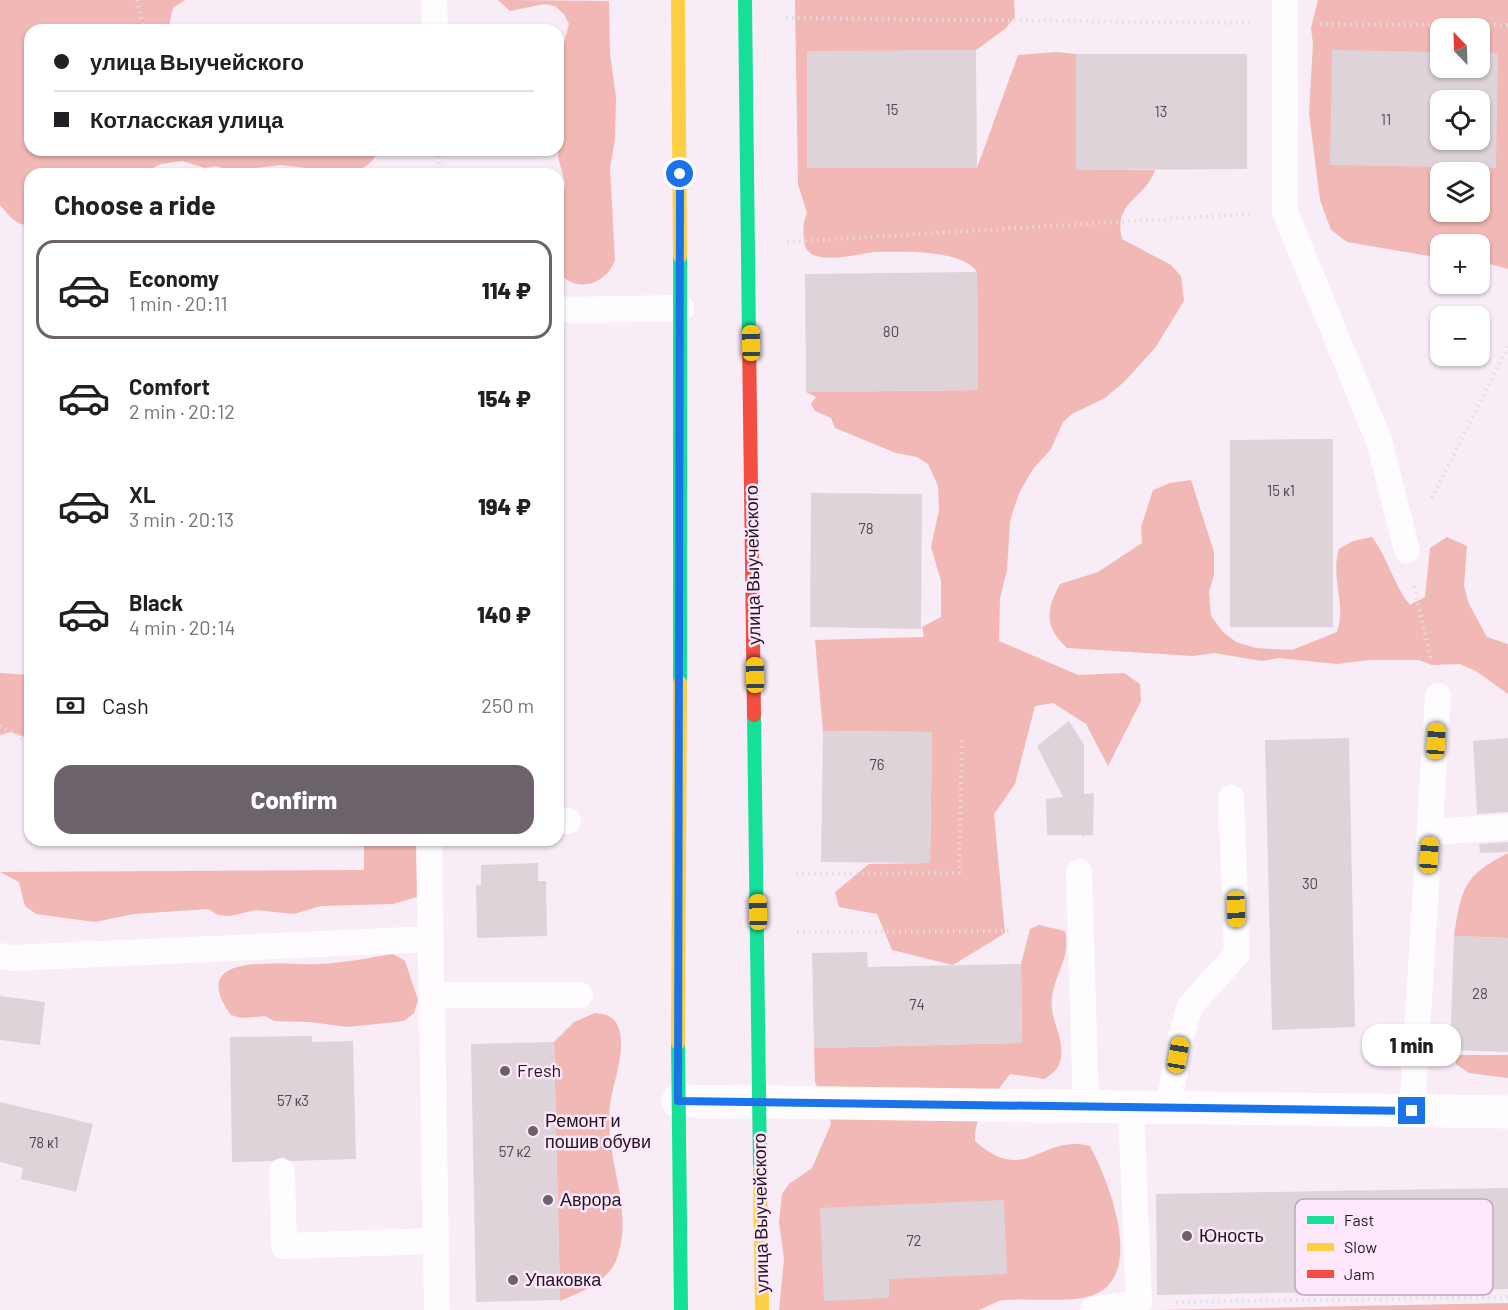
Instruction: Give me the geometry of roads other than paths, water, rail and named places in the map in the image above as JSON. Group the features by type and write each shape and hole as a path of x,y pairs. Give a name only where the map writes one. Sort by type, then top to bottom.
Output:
{"main road":[{"path":"678,0 681,308 678,1101 681,1310"},
{"name":"улица Выучейского","path":"745,0 775,1102 762,1310"}],"street":[{"path":"678,1101 1508,1112"}],"lane":[{"path":"434,0 435,24"},
{"path":"1285,12 1285,212 1379,441 1407,550"},
{"path":"564,310 681,308"},
{"path":"1412,1111 1438,696"},
{"path":"1168,1109 1181,1037 1190,1006 1237,954 1231,798"},
{"path":"1430,831 1508,827"},
{"path":"429,846 437,1310"},
{"path":"1079,872 1086,1108"},
{"path":"0,956 24,958 431,939"},
{"path":"432,995 580,995"},
{"path":"1093,1310 1139,1306 1131,1108"},
{"path":"282,1172 284,1246 436,1241"}],"place":[{"name":"Fresh","path":"505,1071"},
{"name":"Ремонт и пошив обуви","path":"533,1131"},
{"name":"Аврора","path":"548,1200"},
{"name":"Юность","path":"1187,1236"},
{"name":"Упаковка","path":"513,1280"}]}
